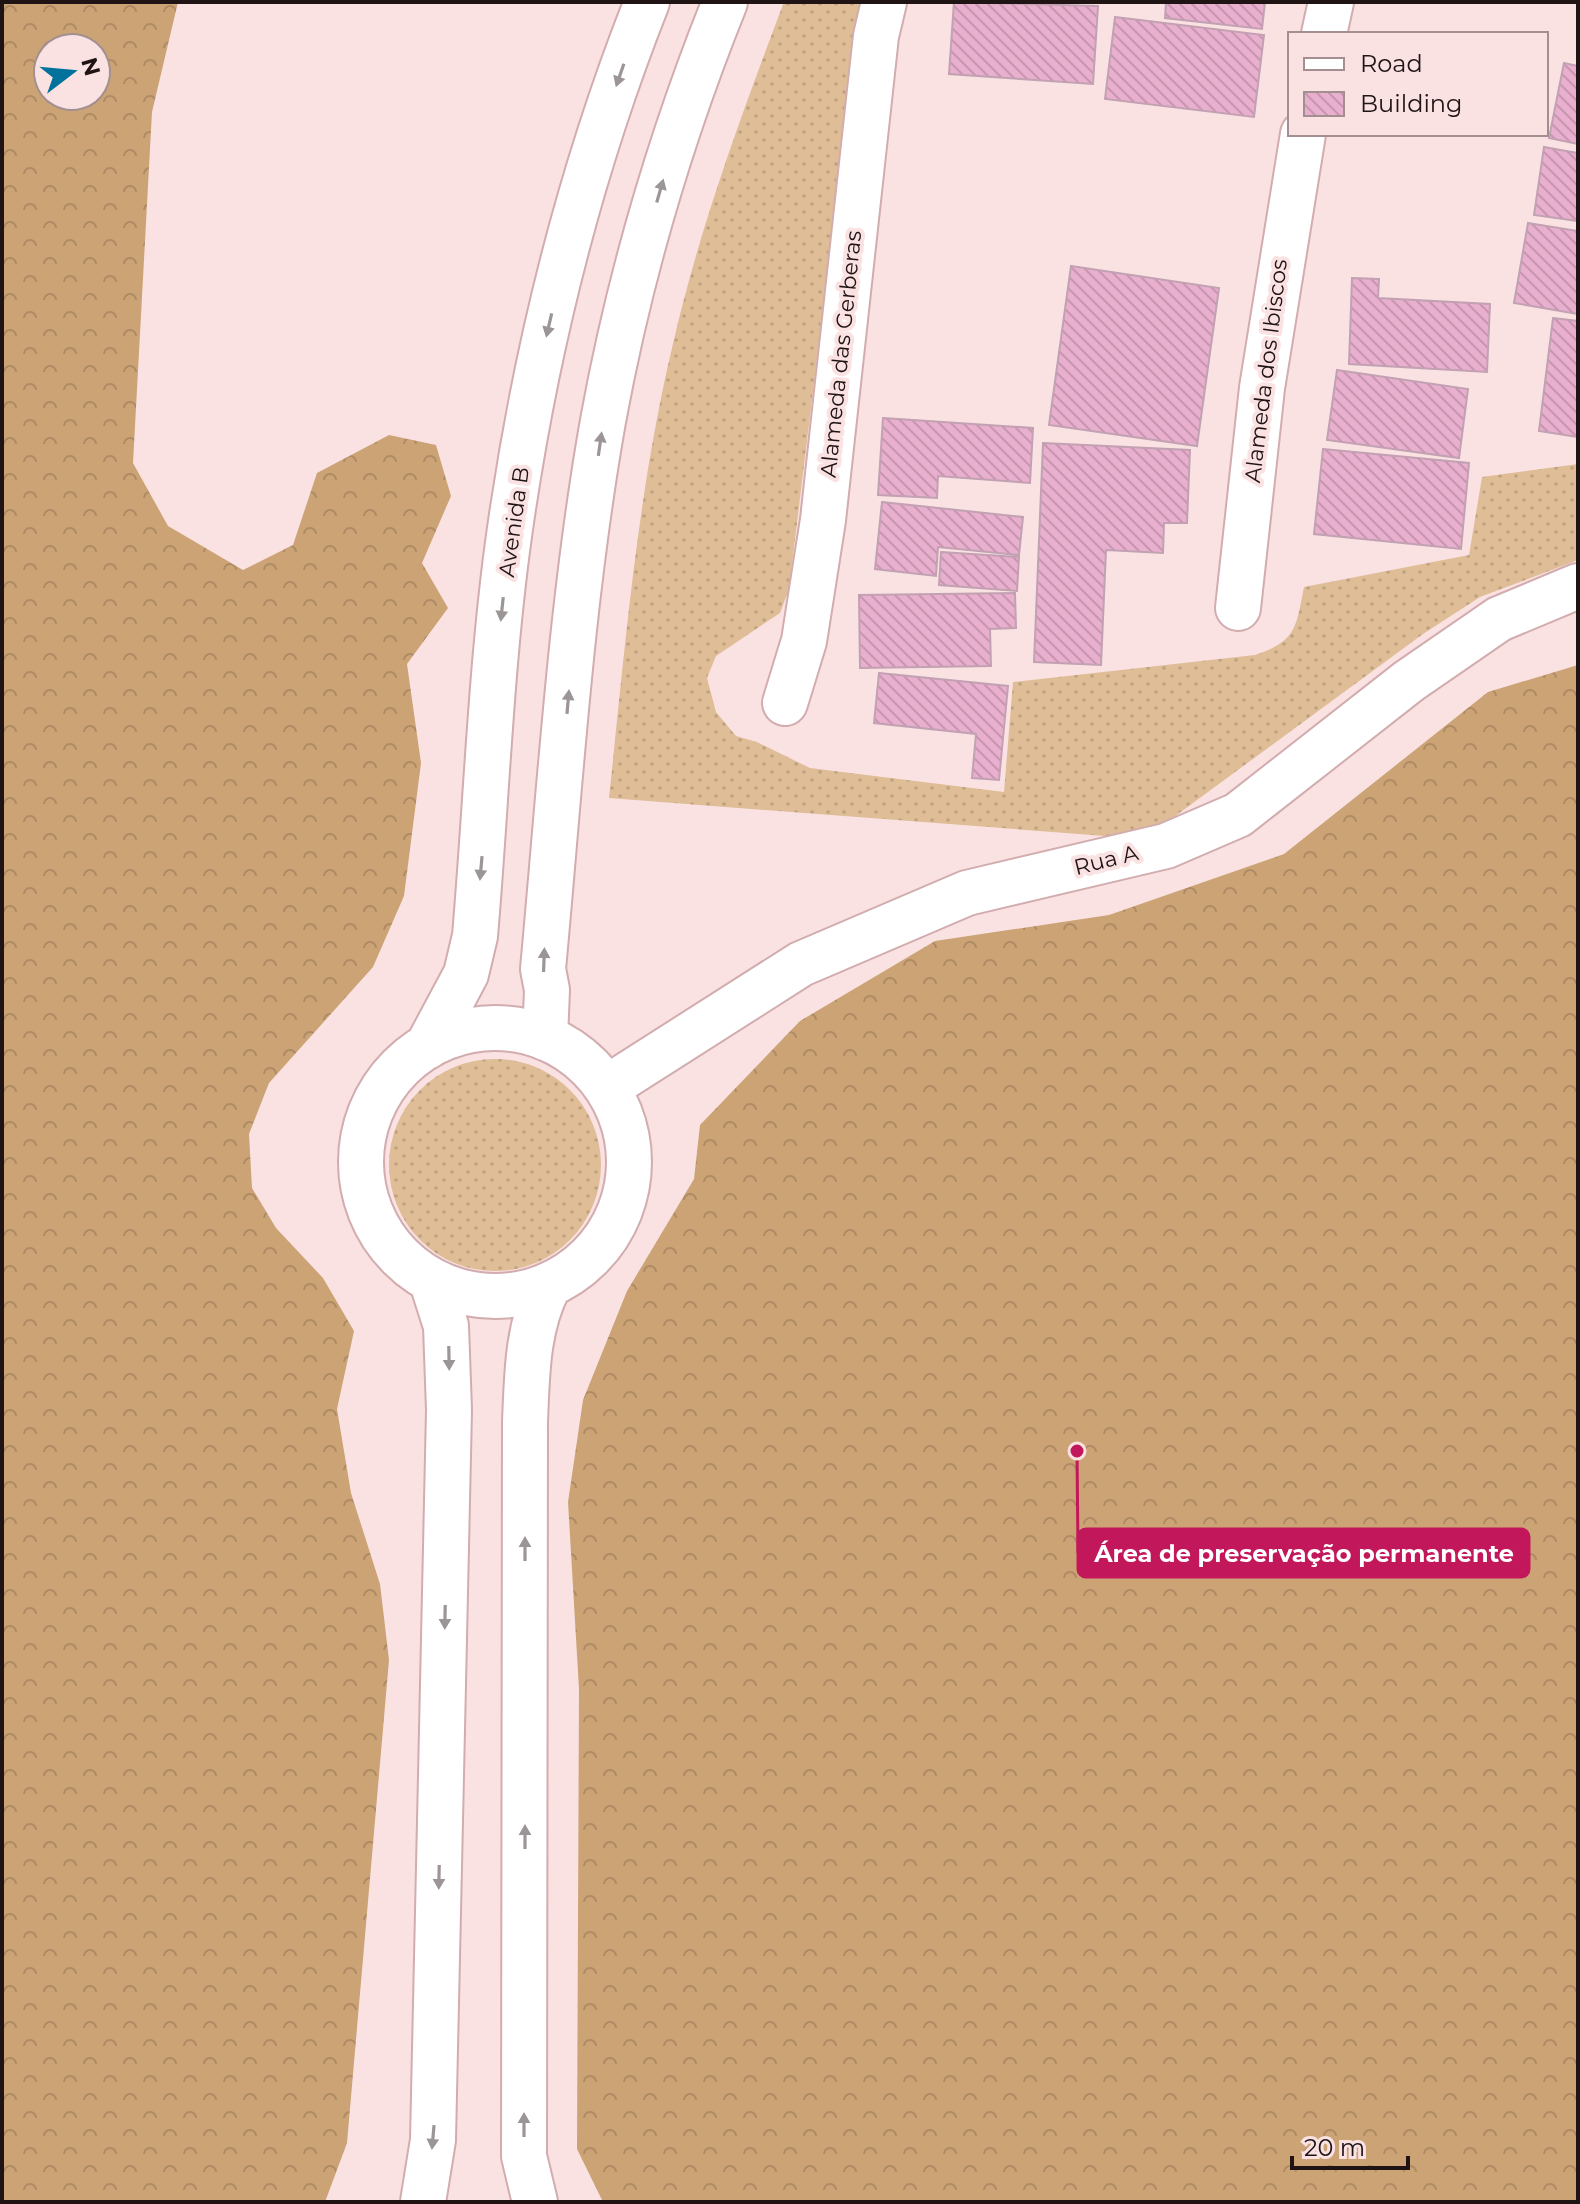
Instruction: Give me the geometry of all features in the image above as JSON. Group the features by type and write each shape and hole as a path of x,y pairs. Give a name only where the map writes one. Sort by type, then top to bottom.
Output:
{"street":[{"name":"Avenida B","path":"427,1047 466,974 475,936 512,515 547,334 582,184 647,2"},
{"path":"545,1038 547,990 543,969 577,609 603,421 630,296 659,195 725,2"},
{"name":"Alameda das Gerberas","path":"785,703 804,641 823,520 876,36 884,2"},
{"path":"1324,32 1331,2"},
{"name":"Alameda dos Ibiscos","path":"1238,608 1262,388 1303,136"},
{"name":"Rua A","path":"608,1087 814,958 967,893 1166,846 1238,815 1409,681 1499,619 1578,586"},
{"name":"Avenida B","path":"494,1027 545,1038 577,1054 608,1087 626,1128 630,1172 619,1216 596,1254 560,1281 519,1296 474,1296 432,1282 397,1255 372,1217 361,1174 364,1130 382,1089 411,1056 450,1034 494,1027"},
{"path":"423,2202 433,2140 449,1410 446,1326 432,1282"},
{"path":"535,2202 524,2156 525,1422 527,1365 536,1311 549,1285"}],"shaded area":[{"path":"784,2 874,2 820,333 789,589 780,613 716,656 707,678 716,712 736,736 757,742 810,768 1004,792 1013,682 1255,655 1269,650 1292,631 1304,587 1469,555 1482,477 1578,464 1578,560 1480,597 1423,634 1144,839 609,798 641,516 672,348 708,216"},
{"path":"495,1059 536,1067 570,1090 593,1124 601,1165 593,1206 570,1240 536,1263 495,1271 454,1263 420,1240 397,1206 389,1165 397,1124 420,1090 454,1067"}],"green space":[{"path":"2,2 178,2 152,112 133,463 168,526 243,570 293,545 317,473 389,435 436,445 451,496 422,563 448,608 407,664 421,763 404,896 373,967 269,1083 249,1134 252,1188 276,1228 323,1278 354,1331 337,1409 351,1493 380,1584 389,1660 347,2143 325,2202 2,2202"},
{"path":"1578,665 1578,2202 603,2202 577,2149 579,1689 568,1502 583,1400 627,1291 694,1179 700,1125 800,1021 935,941 1109,915 1284,854 1488,692"}],"building":[{"path":"954,2 1098,6 1093,84 949,74"},
{"path":"1166,2 1265,2 1262,29 1165,18"},
{"path":"1115,17 1264,35 1254,117 1105,99"},
{"path":"1564,63 1578,66 1578,144 1549,138"},
{"path":"1544,147 1578,153 1578,221 1534,215"},
{"path":"1528,223 1578,231 1578,314 1514,303"},
{"path":"1071,266 1219,288 1197,446 1049,425"},
{"path":"1352,278 1379,279 1378,298 1490,304 1487,372 1349,364"},
{"path":"1553,318 1578,321 1578,437 1539,431"},
{"path":"1337,370 1468,389 1459,458 1327,440"},
{"path":"883,418 1033,428 1030,483 938,476 937,498 878,495"},
{"path":"1043,443 1190,450 1187,523 1164,523 1163,553 1106,550 1101,665 1034,662"},
{"path":"1323,449 1469,463 1461,549 1314,534"},
{"path":"882,502 1023,517 1019,555 938,547 936,576 875,569"},
{"path":"941,552 1019,557 1017,591 939,585"},
{"path":"1015,593 1016,628 990,629 991,666 860,668 859,595"},
{"path":"879,673 1008,686 999,780 972,778 976,734 874,723"}],"place":[{"name":"Área de preservação permanente","path":"1077,1451"}]}
